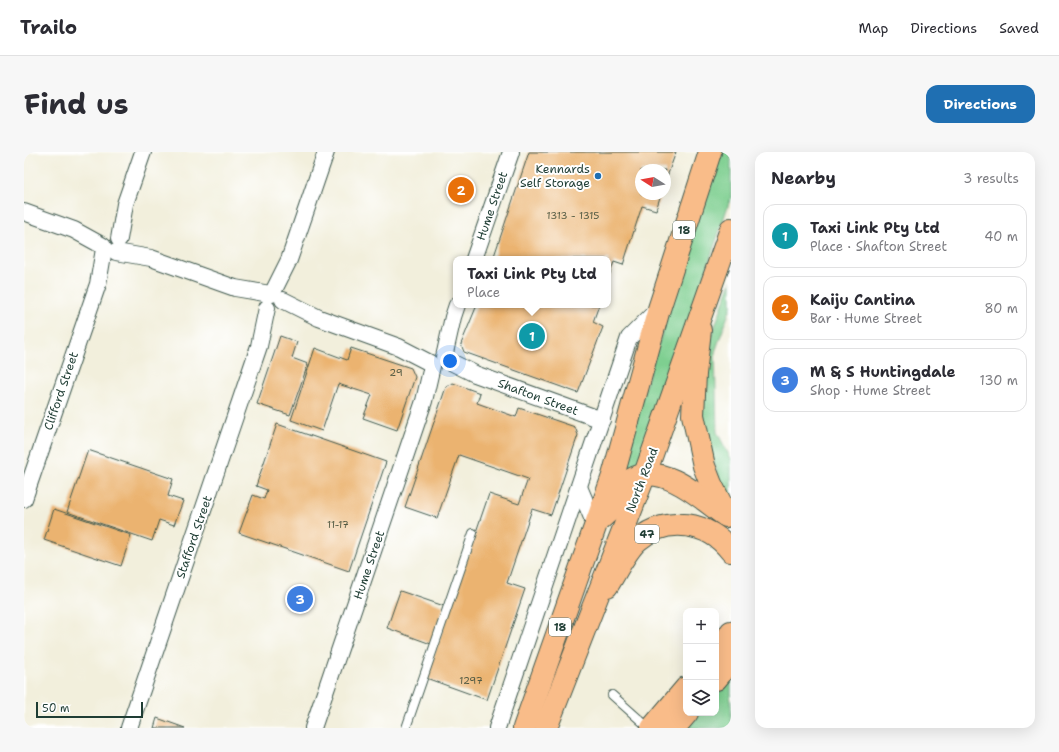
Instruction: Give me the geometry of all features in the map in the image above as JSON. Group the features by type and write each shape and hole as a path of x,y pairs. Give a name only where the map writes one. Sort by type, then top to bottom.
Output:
{"main road":[{"name":"18","path":"524,728 597,524 615,468 659,309 710,152"},
{"name":"North Road","path":"546,728 645,474 731,229"},
{"path":"702,309 695,374 693,415 704,466 728,519"},
{"path":"597,524 620,501 632,479 645,474 658,475 680,484 728,519"},
{"name":"47","path":"592,610 634,544 643,536 661,527 680,524 702,529 720,539 731,552"},
{"path":"719,650 731,632"},
{"path":"719,675 731,661"},
{"path":"650,728 683,691"},
{"path":"674,728 684,716"}],"street":[{"name":"Clifford Street","path":"24,499 143,152"},
{"name":"Stafford Street","path":"129,728 326,152"},
{"name":"Hume Street","path":"475,256 511,152"},
{"name":"Shafton Street","path":"24,212 602,420"},
{"path":"497,728 580,487 629,338 659,309"},
{"name":"Hume Street","path":"313,728 455,311"},
{"path":"580,487 597,524"}],"lane":[{"path":"406,728 473,533"},
{"path":"612,695 650,728"}],"green space":[{"path":"718,152 731,152 731,197 644,455 626,480 619,494 641,400"},
{"path":"731,281 731,307 715,352 717,432 731,459 731,505 725,498 702,424 703,367 716,323"},
{"path":"731,679 731,696 729,698 731,701 731,726 728,728 688,728 698,716 719,716 719,693"}],"building":[{"path":"529,152 676,152 671,166 671,164 635,164 635,200 659,200 656,210 642,206 623,265 614,262 611,270 611,256 494,256"},
{"path":"476,308 598,308 593,322 603,327 578,393 464,352 461,344"},
{"path":"280,336 297,342 292,358 308,364 290,415 257,404"},
{"path":"315,348 347,360 351,348 411,368 415,377 397,430 363,418 372,395 338,384 322,431 291,420"},
{"path":"453,383 480,393 477,403 516,417 519,408 575,427 578,435 551,515 532,509 507,583 525,589 487,700 426,678 489,494 519,504 528,479 459,455 437,518 405,507 446,387"},
{"path":"277,424 386,462 349,571 239,533 253,495 264,499 267,490 256,486"},
{"path":"88,450 173,479 168,496 183,501 174,525 159,520 152,541 67,512"},
{"path":"54,509 131,535 121,566 44,540"},
{"path":"400,591 444,606 431,644 387,628"},
{"path":"157,718 185,728 154,728"}],"place":[{"name":"Kennards Self Storage","path":"598,176"},
{"name":"Kaiju Cantina","path":"461,190"},
{"name":"Taxi Link Pty Ltd","path":"532,336"},
{"name":"M & S Huntingdale","path":"300,599"}]}
